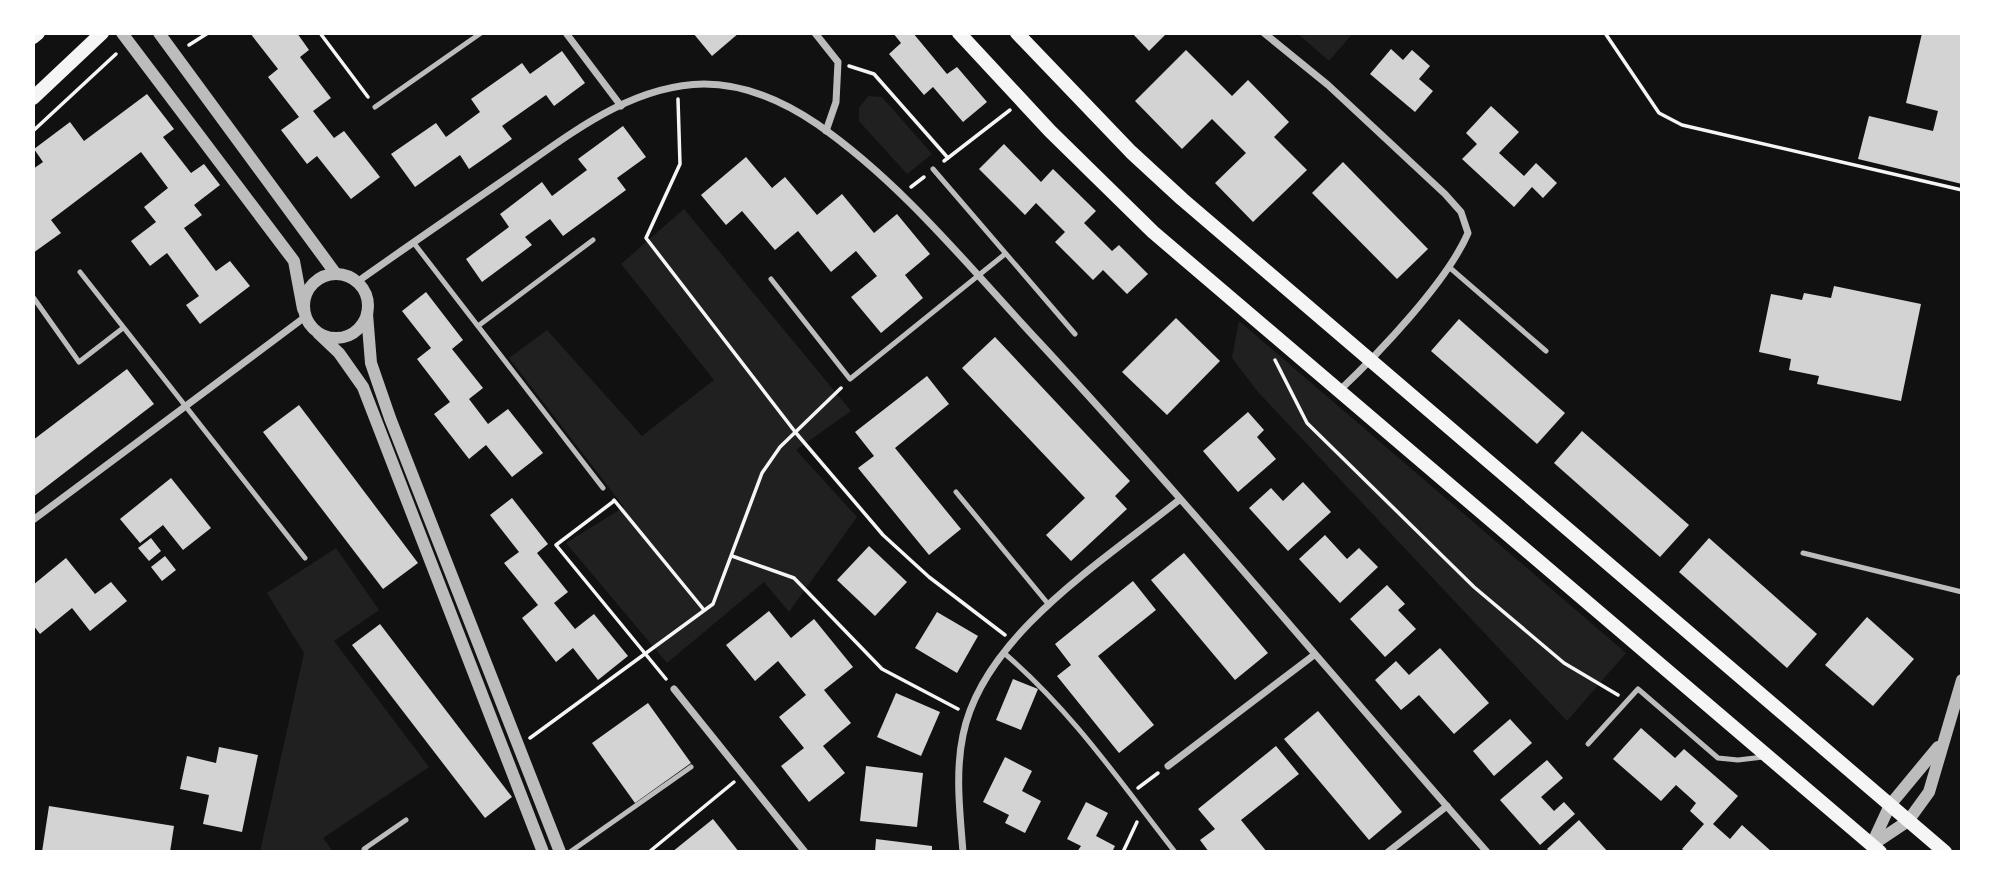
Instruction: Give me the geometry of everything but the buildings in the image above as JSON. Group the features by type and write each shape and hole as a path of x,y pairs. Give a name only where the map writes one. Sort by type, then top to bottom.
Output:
{"main road":[{"path":"33,37 38,33"},
{"path":"33,98 102,33"},
{"path":"959,33 1021,101 1153,232 1876,848"},
{"path":"1017,33 1131,152 1182,199 1945,852"}],"street":[{"path":"159,33 336,274 357,282 368,302 371,363 390,418 560,852"},
{"path":"566,33 621,106"},
{"path":"815,33 838,62 836,102 826,131"},
{"path":"1264,33 1328,85 1461,212 1468,233 1458,256 1371,361 1339,391"},
{"path":"125,38 294,261 304,313 319,334 340,353 363,387 543,852"},
{"path":"357,282 592,121 621,106 677,86 736,87 763,94 789,106 826,131 901,195 978,277 1102,411 1487,852"},
{"path":"33,520 304,313 309,288 317,279 336,274"},
{"path":"319,334 330,338 344,338 355,332 367,314"},
{"path":"963,852 958,793 963,734 981,686 1013,641 1049,605 1179,500"},
{"path":"1168,766 1314,655"},
{"path":"1876,848 1908,821 1929,792 1962,680"},
{"path":"674,689 805,852"},
{"path":"1876,848 1890,805 1944,738"},
{"path":"1388,852 1447,806"}],"lane":[{"path":"375,107 481,33"},
{"path":"933,169 1075,334"},
{"path":"478,326 593,240"},
{"path":"413,242 603,488"},
{"path":"771,279 850,379 1005,254"},
{"path":"1449,267 1546,351"},
{"path":"80,272 305,558"},
{"path":"33,297 79,362 123,328"},
{"path":"956,492 1049,605"},
{"path":"1803,553 1962,592"},
{"path":"1004,653 1038,681 1175,852"},
{"path":"1588,744 1638,690 1718,758 1738,760 1770,757"},
{"path":"570,852 691,767"},
{"path":"367,852 364,849 406,820"}],"path":[{"path":"174,54 208,33"},
{"path":"320,33 375,107"},
{"path":"1605,33 1659,113 1682,125 1962,190"},
{"path":"33,131 125,38"},
{"path":"838,62 874,74 948,158"},
{"path":"677,86 680,164 646,238 796,433 883,535 929,577 1013,641"},
{"path":"901,195 1021,101"},
{"path":"1262,325 1280,371 1307,423 1474,587 1564,663 1628,701"},
{"path":"519,747 713,604 762,473 780,447 850,379"},
{"path":"603,488 704,610"},
{"path":"614,501 556,545 674,689"},
{"path":"732,556 794,579 882,669 970,715"},
{"path":"1130,794 1168,766"},
{"path":"649,852 743,775"},
{"path":"1122,852 1143,811"}],"shaded area":[{"path":"1297,33 1353,33 1329,61"},
{"path":"868,96 882,97 932,154 907,174 859,121 859,108"},
{"path":"684,209 851,411 796,450 857,517 789,612 764,582 667,663 566,543 624,507 509,358 547,330 642,436 714,380 621,264"},
{"path":"1239,321 1626,653 1567,721 1258,392 1232,358"},
{"path":"336,548 379,610 334,641 429,767 323,838 333,852 260,852 304,653 267,593"}]}
